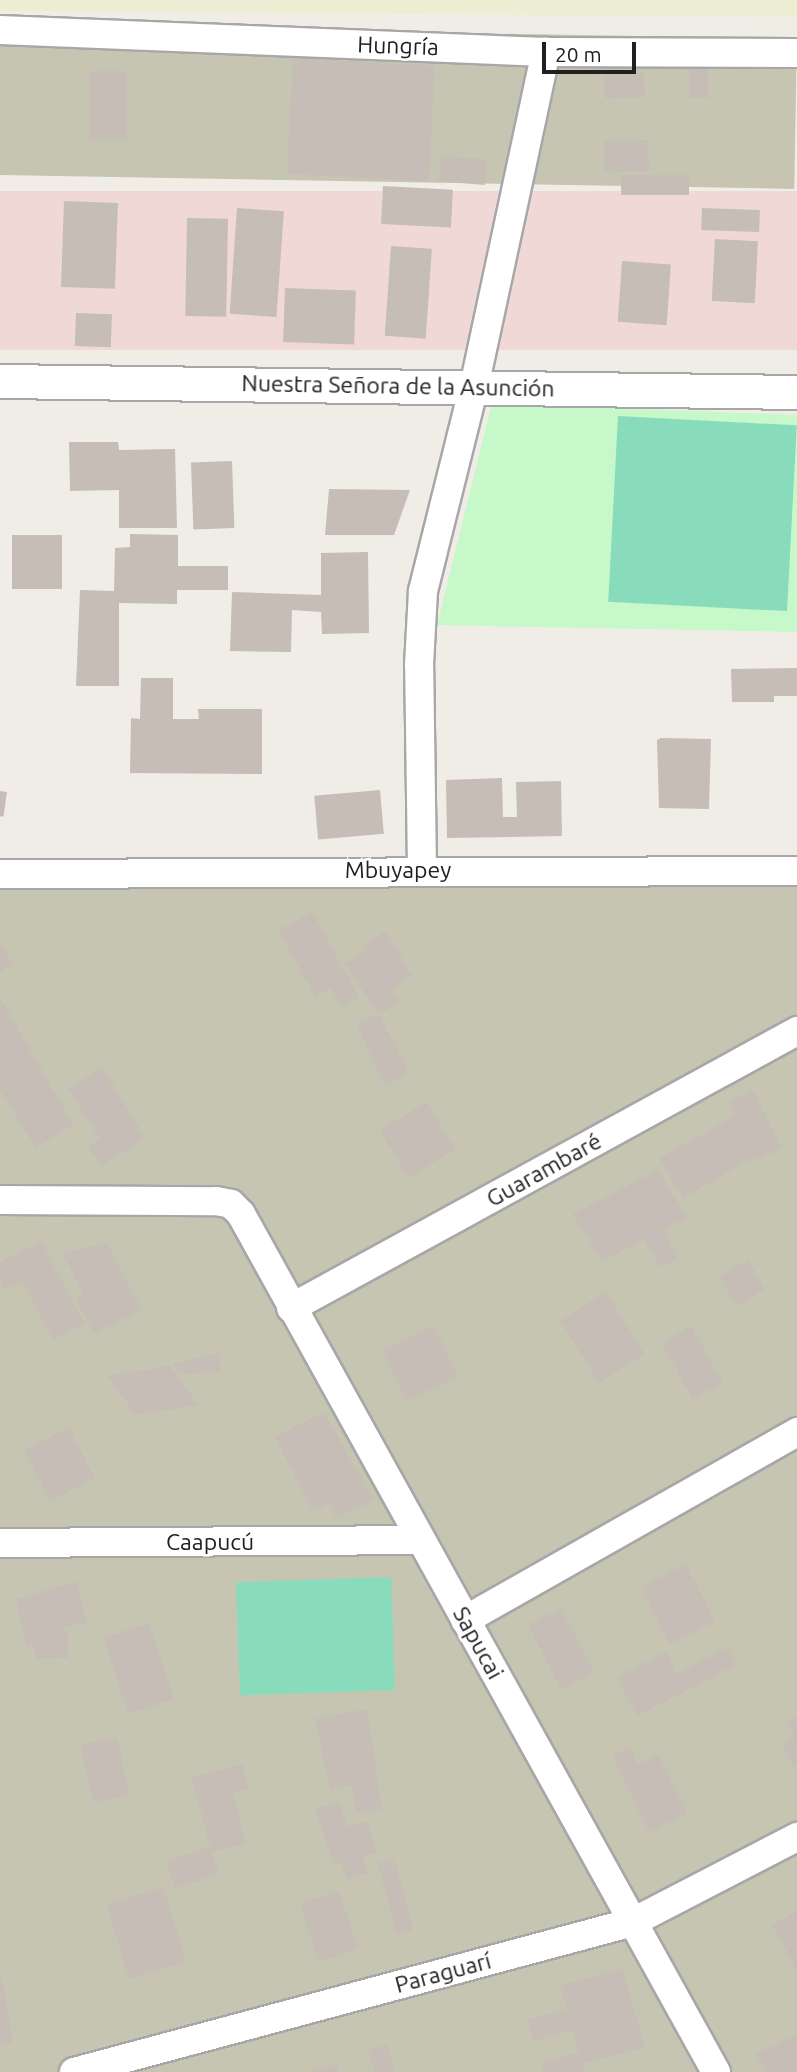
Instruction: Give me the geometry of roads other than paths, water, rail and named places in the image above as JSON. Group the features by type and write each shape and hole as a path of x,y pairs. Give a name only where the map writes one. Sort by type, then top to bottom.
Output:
{"street":[{"name":"Hungría","path":"0,30 546,52 797,53"},
{"path":"422,870 419,665 423,591 474,387 546,52"},
{"name":"Nuestra Señora de la Asunción","path":"0,381 797,392"},
{"name":"Mbuyapey","path":"0,874 422,870 797,871"},
{"name":"Guarambaré","path":"291,1308 797,1031"},
{"name":"Sapucai","path":"0,1200 216,1201 231,1204 241,1214 716,2072"},
{"path":"465,1620 797,1432"},
{"name":"Caapucú","path":"0,1543 421,1540"},
{"name":"Paraguarí","path":"74,2072 633,1922 797,1837"}]}
